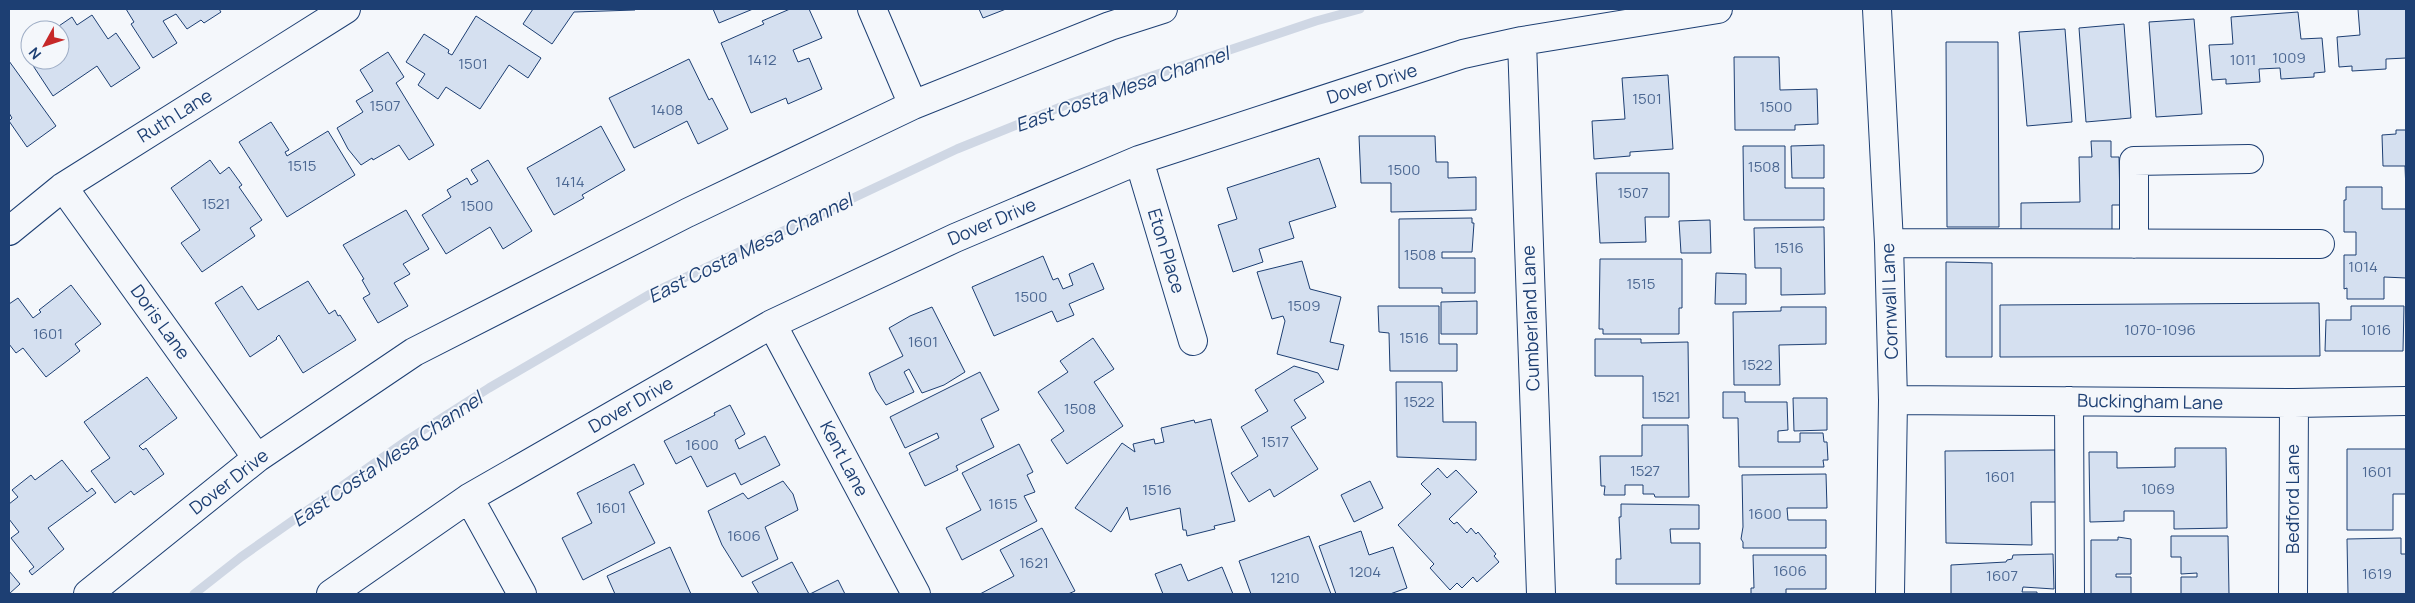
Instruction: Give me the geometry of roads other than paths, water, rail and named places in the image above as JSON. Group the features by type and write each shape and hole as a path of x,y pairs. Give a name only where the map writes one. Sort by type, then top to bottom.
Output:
{"street":[{"name":"Ruth Lane","path":"9,231 63,187 346,9"},
{"path":"872,9 913,105"},
{"name":"Dover Drive","path":"88,594 257,458 414,352 687,213 913,105 1110,26 1163,9"},
{"name":"Dover Drive","path":"331,594 469,498 772,324 955,238 1139,160 1463,54 1522,41 1718,9"},
{"name":"Cornwall Lane","path":"1877,9 1893,400 1890,594"},
{"name":"Cumberland Lane","path":"1522,41 1541,594"},
{"path":"2134,244 2134,161 2249,159"},
{"name":"Eton Place","path":"1139,160 1193,341"},
{"name":"Doris Lane","path":"63,187 257,458"},
{"path":"1888,243 2320,244"},
{"name":"Kent Lane","path":"772,324 916,594"},
{"name":"Buckingham Lane","path":"1893,400 2294,403 2406,401"},
{"path":"2069,401 2070,594"},
{"name":"Bedford Lane","path":"2293,594 2294,403"},
{"path":"469,498 522,594"}],"waterway":[{"name":"East Costa Mesa Channel","path":"194,594 241,557 409,439 489,388 652,293 957,149 1068,104 1316,21 1360,9"}]}
